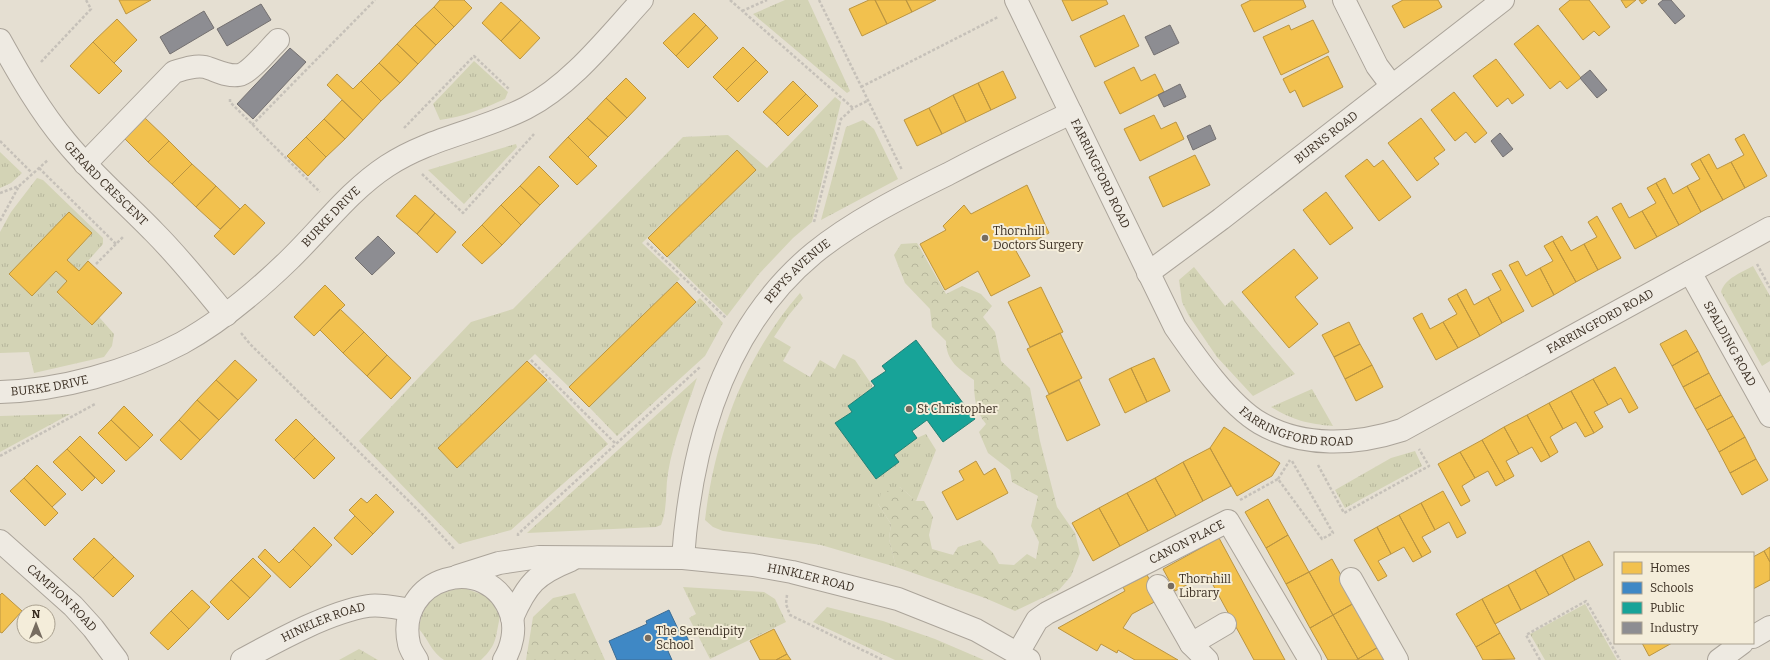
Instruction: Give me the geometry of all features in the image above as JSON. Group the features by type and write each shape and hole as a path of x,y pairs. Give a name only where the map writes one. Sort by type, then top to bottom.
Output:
{"street":[{"name":"BURKE DRIVE","path":"0,392 45,388 102,374 159,354 177,345 226,315 257,290 371,178 403,156 421,147 489,124 528,107 561,84 642,0"},
{"path":"1344,0 1377,66 1392,86"},
{"name":"BURNS ROAD","path":"1148,273 1221,219 1503,0"},
{"name":"FARRINGFORD ROAD","path":"1017,3 1175,327 1208,373 1243,410 1259,423 1296,437 1341,441 1364,440 1382,436 1406,427 1770,228"},
{"name":"GERARD CRESCENT","path":"0,40 23,81 67,143 105,185 171,249 226,315"},
{"path":"85,164 174,72 190,67 205,67 228,75 239,75 247,71 278,40"},
{"name":"PEPYS AVENUE","path":"683,558 687,507 691,483 708,420 726,369 744,335 776,291 814,253 874,213 912,191 1070,113"},
{"name":"SPALDING ROAD","path":"1690,272 1770,416"},
{"name":"CANON PLACE","path":"1024,657 1037,620 1047,613 1152,577 1228,521 1310,660"},
{"name":"CAMPION ROAD","path":"0,541 73,606 94,628 118,660"},
{"name":"HINKLER ROAD","path":"242,660 328,618 368,606 380,605 411,610 418,596 430,586 443,579 466,574 499,563 539,557 683,558 753,565 792,572 898,599 976,630 1024,657"},
{"name":"HINKLER ROAD","path":"512,618 523,594 535,580 552,568 578,557"},
{"path":"466,574 487,583 507,604 512,618 513,637 508,654 504,660"},
{"path":"1152,577 1191,644 1207,660"},
{"path":"1352,579 1397,660"},
{"path":"411,610 407,627 409,645 416,660"},
{"path":"1191,644 1225,624"},
{"path":"1754,636 1770,627"},
{"path":"1719,660 1741,644"}],"path":[{"path":"23,81 91,9 86,0"},
{"path":"252,125 375,0"},
{"path":"730,0 853,108"},
{"path":"742,11 767,0"},
{"path":"819,0 912,191"},
{"path":"861,87 1017,3"},
{"path":"402,130 474,56 528,107"},
{"path":"228,75 230,102 337,210"},
{"path":"814,253 810,239 841,119 853,108 868,102"},
{"path":"403,156 462,213 534,134"},
{"path":"0,141 32,173"},
{"path":"0,221 19,186 67,143"},
{"path":"39,168 116,244"},
{"path":"0,193 19,186"},
{"path":"96,264 141,219"},
{"path":"647,243 744,335"},
{"path":"226,315 250,344 424,516 466,574"},
{"path":"531,360 616,444"},
{"path":"518,560 518,534 616,444 708,360 726,369"},
{"path":"1296,437 1344,513 1428,466 1406,427"},
{"path":"1228,521 1230,506 1278,478 1291,459 1296,437"},
{"path":"1278,478 1322,539 1334,533 1291,459"},
{"path":"792,572 786,604 790,615 883,660"},
{"path":"1540,660 1526,634 1586,601 1620,660"}],"green space":[{"path":"785,0 808,0 850,91 847,93 753,14"},
{"path":"474,61 508,92 505,99 482,109 449,119 440,120 433,104"},
{"path":"835,97 841,102 812,222 793,238 759,274 727,316 667,257 756,170 737,150 642,243 680,279 569,387 535,354 438,448 457,468 547,380 608,444 511,530 459,544 359,441 471,322 513,309 683,137 728,135 767,168"},
{"path":"863,120 874,129 898,179 821,220 846,127"},
{"path":"516,144 517,147 464,204 428,170"},
{"path":"0,152 22,173 11,183 0,188"},
{"path":"37,178 43,180 103,238 103,244 79,271 67,260 92,233 69,212 9,275 32,296 56,271 67,281 57,293 91,325 99,317 114,334 112,346 104,357 34,373 29,352 0,353 0,232 11,212"},
{"path":"917,243 946,294 962,286 981,294 992,306 983,317 995,332 1001,361 1030,388 1040,441 1057,507 1075,533 1080,553 1071,576 1059,590 1015,611 985,598 896,567 889,539 891,524 878,504 881,493 900,487 916,501 924,501 933,517 929,535 932,549 953,555 958,547 980,540 993,553 999,564 1014,565 1027,554 1036,559 1039,542 1031,526 1038,496 1012,482 1010,470 988,453 979,432 986,424 977,409 974,392 974,380 954,364 948,354 946,341 932,327 930,309 905,283 894,255 901,244"},
{"path":"1753,266 1770,296 1770,361 1762,366 1721,292 1723,287 1730,279"},
{"path":"1194,267 1225,306 1232,300 1295,374 1253,396 1217,357 1189,316 1182,302 1179,280"},
{"path":"800,293 803,298 788,316 774,337 791,347 783,361 810,377 820,360 835,369 843,354 855,360 872,385 872,389 848,406 852,412 836,424 876,479 899,462 894,455 917,438 926,434 936,450 916,501 900,487 878,504 891,524 889,539 896,567 821,545 723,531 713,527 705,520 716,459 735,399 763,344 780,318"},
{"path":"700,298 723,323 705,356 617,436 589,407"},
{"path":"697,378 670,461 667,479 666,506 661,525 656,527 527,533"},
{"path":"1312,389 1333,426 1301,421 1271,407"},
{"path":"70,414 0,452 0,416"},
{"path":"1415,451 1422,466 1345,508 1335,490 1391,458"},
{"path":"683,587 764,592 775,599 786,622 710,659 689,618 696,614"},
{"path":"464,588 489,597 500,617 495,640 493,645 481,660 444,660 436,654 419,629 421,619 424,611 433,599 454,589"},
{"path":"575,593 605,660 526,660 533,617 553,598"},
{"path":"1585,604 1617,660 1545,660 1530,634"},
{"path":"827,607 883,621 935,639 984,660 895,660 813,622"},
{"path":"359,649 378,660 339,660"}],"building: Homes":[{"path":"119,0 151,0 126,14"},
{"path":"440,0 464,0 472,8 454,27 434,7"},
{"path":"869,0 875,0 887,24 862,36 849,9"},
{"path":"875,0 906,0 912,12 887,24"},
{"path":"906,0 936,0 912,12"},
{"path":"1062,0 1106,0 1108,4 1072,21"},
{"path":"1251,0 1303,0 1306,7 1254,32 1241,5"},
{"path":"1403,0 1438,0 1442,7 1404,28 1392,6"},
{"path":"1570,0 1589,0 1610,27 1599,36 1594,31 1583,40 1559,9"},
{"path":"1621,0 1636,0 1626,8"},
{"path":"1639,0 1647,0 1642,4"},
{"path":"501,2 521,20 501,41 482,23"},
{"path":"434,7 454,27 436,45 415,25"},
{"path":"694,13 706,25 676,56 663,43"},
{"path":"1124,15 1139,46 1095,67 1080,36"},
{"path":"117,19 137,40 114,63 93,42"},
{"path":"521,20 540,38 520,59 501,41"},
{"path":"1313,20 1329,52 1281,75 1263,37 1289,25 1291,30"},
{"path":"415,25 436,45 418,64 397,44"},
{"path":"706,25 718,38 688,68 676,56"},
{"path":"1538,25 1581,78 1567,89 1560,81 1550,89 1514,44"},
{"path":"93,42 122,71 99,94 70,66"},
{"path":"397,44 418,64 400,83 379,63"},
{"path":"743,47 756,60 726,90 713,77"},
{"path":"1328,56 1343,87 1303,107 1295,90 1290,93 1283,79"},
{"path":"1496,59 1524,95 1512,104 1508,98 1497,107 1473,76"},
{"path":"756,60 768,72 738,102 726,90"},
{"path":"379,63 400,83 381,101 361,81"},
{"path":"1134,67 1141,81 1155,74 1164,92 1120,114 1104,82"},
{"path":"1003,71 1016,98 991,110 978,83"},
{"path":"337,74 353,89 361,81 381,101 363,120 327,85"},
{"path":"626,78 646,98 627,118 606,98"},
{"path":"793,81 806,94 776,124 763,112"},
{"path":"978,83 991,110 966,122 953,95"},
{"path":"1454,92 1487,133 1475,143 1466,132 1455,141 1431,110"},
{"path":"806,94 818,106 788,136 776,124"},
{"path":"953,95 966,122 942,134 929,108"},
{"path":"606,98 627,118 608,137 587,118"},
{"path":"342,100 363,120 345,139 324,119"},
{"path":"929,108 942,134 917,146 904,120"},
{"path":"1154,115 1161,129 1176,122 1184,139 1140,161 1124,129"},
{"path":"145,118 169,141 148,162 125,139"},
{"path":"587,118 608,137 588,157 568,137"},
{"path":"1421,118 1445,150 1434,158 1439,164 1417,181 1388,143"},
{"path":"324,119 345,139 326,157 306,137"},
{"path":"1744,134 1767,176 1745,188 1731,162 1744,155 1735,139"},
{"path":"306,137 326,157 308,176 287,156"},
{"path":"568,137 597,166 577,185 549,157"},
{"path":"169,141 192,164 172,184 148,162"},
{"path":"737,150 756,170 667,257 648,238"},
{"path":"1709,154 1717,169 1731,162 1745,188 1723,200 1700,159"},
{"path":"1195,155 1210,185 1163,207 1149,177"},
{"path":"1367,159 1374,167 1383,160 1411,197 1379,221 1345,176"},
{"path":"1700,159 1723,200 1701,212 1687,186 1700,179 1691,164"},
{"path":"192,164 216,186 196,207 172,184"},
{"path":"539,166 559,186 540,205 520,186"},
{"path":"1665,178 1673,194 1687,186 1701,212 1679,225 1656,183"},
{"path":"1656,183 1679,225 1657,237 1642,211 1656,203 1647,188"},
{"name":"Thornhill Doctors Surgery","path":"1027,185 1049,233 1016,251 1030,276 991,296 978,271 945,290 920,244 946,230 943,226 964,205 971,214"},
{"path":"216,186 240,209 220,229 196,207"},
{"path":"520,186 540,205 521,225 501,205"},
{"path":"1326,192 1353,228 1330,245 1303,210"},
{"path":"415,195 435,213 417,234 396,216"},
{"path":"1621,203 1629,218 1642,211 1657,237 1635,249 1612,208"},
{"path":"245,204 265,223 234,255 214,236"},
{"path":"501,205 521,225 502,245 482,225"},
{"path":"69,212 92,233 67,260 79,271 88,261 122,293 92,325 57,292 67,281 56,271 32,296 9,274"},
{"path":"435,213 456,232 437,253 417,234"},
{"path":"1597,216 1621,258 1598,270 1584,244 1597,237 1588,222"},
{"path":"482,225 502,245 482,264 462,245"},
{"path":"1562,236 1571,251 1584,244 1598,270 1576,282 1553,241"},
{"path":"1553,241 1576,282 1554,295 1540,268 1553,261 1544,246"},
{"path":"1294,249 1318,278 1295,297 1318,324 1289,348 1242,292"},
{"path":"1518,261 1526,276 1540,268 1554,295 1532,307 1509,265"},
{"path":"1501,270 1524,311 1502,323 1488,297 1501,290 1492,274"},
{"path":"677,282 696,302 589,407 569,387"},
{"path":"325,285 345,305 314,336 294,317"},
{"path":"1041,287 1063,332 1030,347 1008,302"},
{"path":"1466,289 1474,305 1488,297 1502,323 1480,336 1457,294"},
{"path":"1457,294 1480,336 1458,348 1443,322 1457,314 1448,299"},
{"path":"340,309 364,332 343,353 320,330"},
{"path":"1422,313 1430,329 1443,322 1458,348 1436,360 1413,318"},
{"path":"1349,322 1360,344 1334,357 1322,335"},
{"path":"1686,330 1698,351 1672,366 1660,344"},
{"path":"364,332 387,355 367,376 343,353"},
{"path":"1060,333 1082,378 1049,394 1027,349"},
{"path":"1360,344 1372,365 1345,379 1334,357"},
{"path":"1698,351 1709,373 1683,387 1672,366"},
{"path":"387,355 411,378 391,399 367,376"},
{"path":"1154,358 1170,391 1147,402 1131,368"},
{"path":"235,360 257,380 238,400 216,380"},
{"path":"527,361 547,380 457,468 438,448"},
{"path":"1372,365 1383,387 1356,401 1345,379"},
{"path":"1615,367 1638,408 1629,413 1621,398 1608,405 1593,379"},
{"path":"1131,368 1147,402 1125,413 1109,379"},
{"path":"1709,373 1721,395 1695,409 1683,387"},
{"path":"1593,379 1608,405 1594,412 1603,427 1594,433 1571,391"},
{"path":"216,380 238,400 219,420 197,400"},
{"path":"1079,380 1100,425 1067,441 1046,396"},
{"path":"1571,391 1594,433 1585,437 1576,422 1563,429 1549,403"},
{"path":"1721,395 1733,416 1707,430 1695,409"},
{"path":"197,400 219,420 200,440 179,420"},
{"path":"1549,403 1563,429 1550,437 1558,452 1550,457 1527,415"},
{"path":"124,406 153,435 140,448 111,420"},
{"path":"1527,415 1550,457 1541,462 1532,447 1519,454 1504,427"},
{"path":"1733,416 1745,437 1719,452 1707,430"},
{"path":"296,419 315,438 294,459 275,440"},
{"path":"111,420 140,448 126,461 98,433"},
{"path":"179,420 200,440 181,460 160,440"},
{"path":"1224,427 1280,463 1272,476 1237,496 1210,448"},
{"path":"1504,427 1519,454 1506,461 1514,476 1505,481 1482,440"},
{"path":"80,436 115,471 102,484 67,449"},
{"path":"1745,437 1756,459 1730,473 1719,452"},
{"path":"315,438 335,458 314,479 294,459"},
{"path":"1482,440 1505,481 1496,486 1488,471 1475,478 1460,452"},
{"path":"1210,448 1231,486 1203,501 1183,462"},
{"path":"67,449 95,478 82,491 53,462"},
{"path":"1460,452 1475,478 1462,486 1470,501 1461,506 1438,464"},
{"path":"1756,459 1768,480 1742,495 1730,473"},
{"path":"976,461 984,475 995,468 1008,493 957,520 942,492 964,480 959,471"},
{"path":"1183,462 1203,501 1176,516 1155,478"},
{"path":"37,465 66,494 52,507 24,478"},
{"path":"24,478 58,513 45,526 10,491"},
{"path":"1155,478 1176,516 1148,531 1127,493"},
{"path":"1443,491 1466,533 1457,538 1449,522 1435,530 1421,503"},
{"path":"1127,493 1148,531 1120,546 1099,508"},
{"path":"376,494 394,512 373,534 349,510 361,498 367,503"},
{"path":"1268,499 1288,535 1266,548 1245,512"},
{"path":"1421,503 1435,530 1422,537 1431,552 1422,557 1399,515"},
{"path":"1099,508 1120,546 1093,561 1072,523"},
{"path":"1399,515 1422,557 1413,562 1404,547 1391,554 1377,527"},
{"path":"355,516 373,534 352,555 334,538"},
{"path":"314,527 332,545 311,567 293,549"},
{"path":"1377,527 1391,554 1378,561 1387,576 1378,581 1354,540"},
{"path":"1288,535 1309,572 1286,584 1266,548"},
{"path":"94,538 114,557 93,578 73,559"},
{"path":"1219,538 1285,660 1254,660 1207,574 1175,591 1163,569"},
{"path":"1589,541 1603,565 1575,580 1562,555"},
{"path":"1770,547 1770,562 1764,551"},
{"path":"265,549 279,563 293,549 311,567 290,588 258,557"},
{"path":"1764,551 1770,562 1770,580 1754,588 1754,556"},
{"path":"1562,555 1575,580 1549,595 1535,570"},
{"path":"114,557 134,576 113,597 93,578"},
{"path":"253,558 271,576 250,598 231,580"},
{"path":"1332,559 1356,602 1333,615 1309,572"},
{"path":"1535,570 1549,595 1521,610 1508,585"},
{"path":"1309,572 1333,615 1310,628 1286,584"},
{"path":"1147,575 1160,599 1132,614 1123,628 1178,660 1135,660 1118,650 1117,653 1101,644 1097,651 1058,628 1125,591 1123,587"},
{"path":"231,580 250,598 228,620 210,602"},
{"path":"1508,585 1521,610 1495,624 1482,599"},
{"path":"192,590 210,607 189,629 171,611"},
{"path":"2,593 16,606 16,618 2,633 0,632 0,595"},
{"path":"1482,599 1500,633 1476,647 1456,614"},
{"path":"1356,602 1380,646 1358,659 1333,615"},
{"path":"171,611 189,629 168,650 150,633"},
{"path":"1333,615 1358,659 1328,660 1310,628"},
{"path":"774,629 787,654 776,660 760,660 750,641"},
{"path":"1500,633 1515,659 1483,660 1476,647"},
{"path":"1643,644 1670,644 1649,656"},
{"path":"1380,646 1388,660 1358,660 1358,659"},
{"path":"787,654 791,660 776,660"}],"building: Schools":[{"path":"669,610 678,629 682,627 689,641 668,651 672,660 617,660 609,641 647,624 646,621"}],"building: Public":[{"name":"St Christopher","path":"916,340 975,419 943,442 927,420 912,431 917,438 894,455 899,462 876,479 835,423 852,412 848,406 875,386 871,381 886,371 882,366"}],"building: Industry":[{"path":"1663,0 1671,0 1685,16 1675,24 1658,4"},
{"path":"261,4 271,20 227,46 217,29"},
{"path":"204,11 214,28 170,54 160,37"},
{"path":"1170,25 1179,43 1154,55 1145,37"},
{"path":"290,48 306,62 253,119 237,104"},
{"path":"1590,70 1607,90 1597,98 1580,78"},
{"path":"1180,84 1186,97 1164,107 1158,95"},
{"path":"1210,125 1216,139 1193,150 1187,136"},
{"path":"1500,133 1513,149 1503,157 1491,141"},
{"path":"378,236 395,253 372,275 355,258"}],"place":[{"name":"Thornhill Doctors Surgery","path":"985,238"},
{"name":"St Christopher","path":"909,409"},
{"name":"Thornhill Library","path":"1171,586"},
{"name":"The Serendipity School","path":"648,638"}]}
